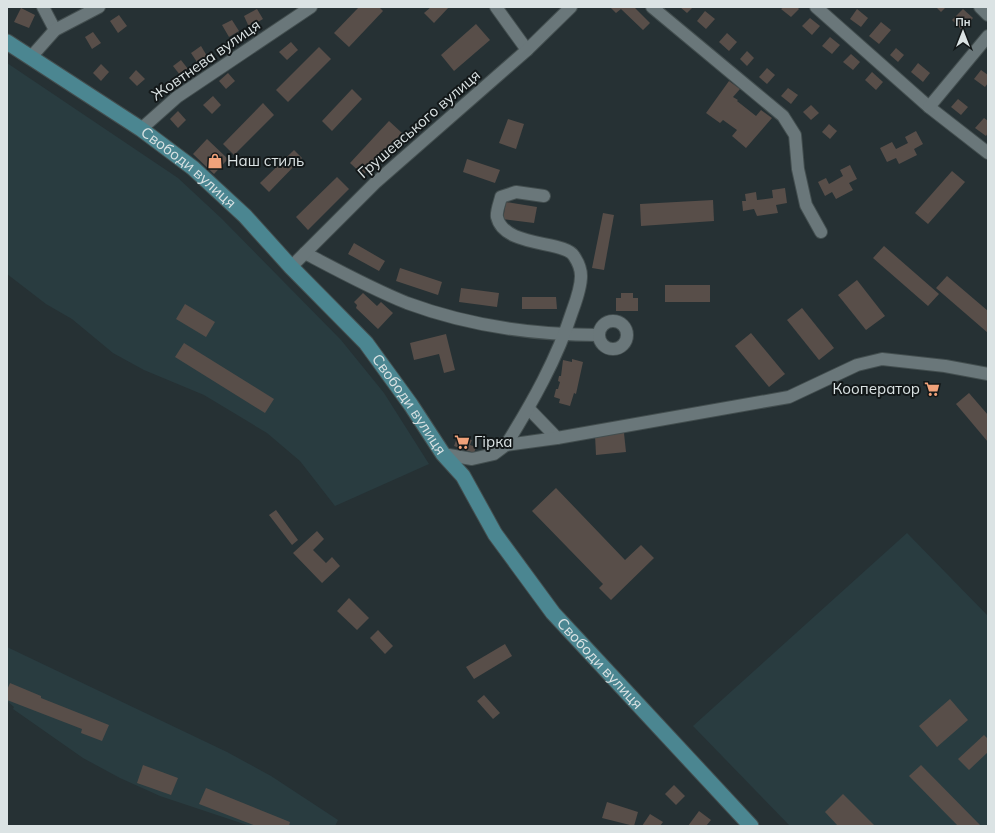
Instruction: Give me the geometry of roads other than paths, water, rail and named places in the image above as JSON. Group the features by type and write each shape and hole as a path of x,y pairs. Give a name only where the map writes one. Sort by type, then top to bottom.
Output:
{"main road":[{"name":"Свободи вулиця","path":"7,42 141,129 198,173 245,216 366,343 411,405 443,454 463,476 495,534 553,613 751,826"}],"street":[{"path":"43,7 55,30"},
{"path":"31,57 55,30 99,7"},
{"name":"Жовтнева вулиця","path":"141,129 178,97 311,7"},
{"path":"496,7 527,50"},
{"name":"Грушевського вулиця","path":"291,266 306,253 375,183 527,50 571,7"},
{"path":"652,7 783,116 795,135 798,170 806,205 821,232"},
{"path":"816,7 929,107 988,153"},
{"path":"980,7 988,14"},
{"path":"929,107 988,36"},
{"path":"443,454 472,459 494,454 506,445 529,409 565,335 578,296 581,277 579,265 573,254 566,249 538,244 509,233 500,225 496,216 501,197 516,192 544,196"},
{"path":"306,253 367,286 407,303 453,318 527,332 565,335 599,335"},
{"path":"506,445 557,438 789,397 857,365 882,359 945,366 988,374"},
{"path":"529,409 557,438"}],"place":[{"name":"Наш стиль","path":"215,161"},
{"name":"Кооператор","path":"932,389"},
{"name":"Гірка","path":"462,442"}]}
